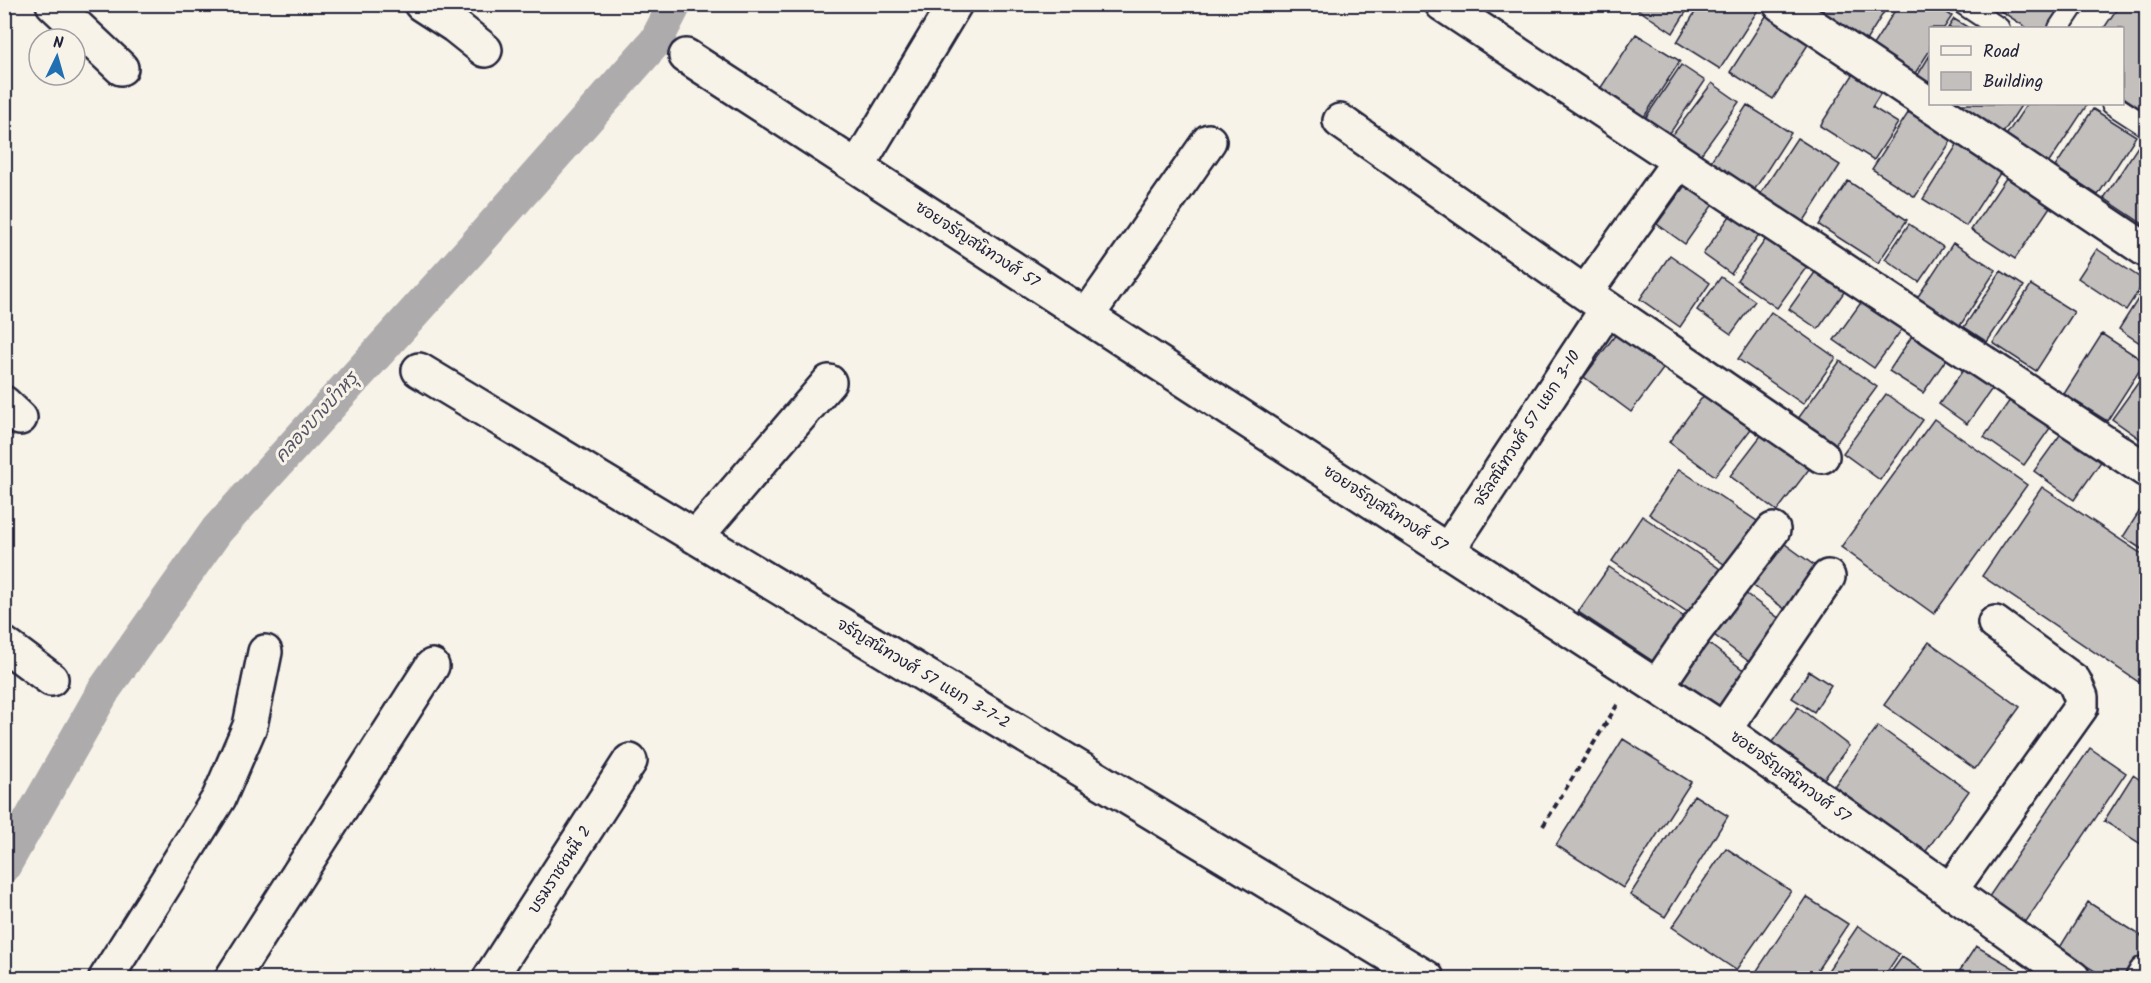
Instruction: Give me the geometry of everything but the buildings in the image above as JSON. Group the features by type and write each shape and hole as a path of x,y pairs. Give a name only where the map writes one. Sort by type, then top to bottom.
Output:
{"street":[{"path":"53,4 122,68"},
{"path":"421,4 455,26 484,50"},
{"path":"857,167 955,4"},
{"path":"1442,4 2146,470"},
{"path":"1780,4 1929,104"},
{"name":"ซอยจรัญสนิทวงศ์ 57","path":"686,56 1724,730 2073,978"},
{"path":"1930,105 2146,250"},
{"path":"1340,121 1822,456"},
{"path":"1087,316 1209,141"},
{"name":"จรัลสนิทวงศ์ 57 แยก 3-10","path":"1448,550 1679,161"},
{"name":"จรัญสนิทวงศ์ 57 แยก 3-7-2","path":"419,370 1427,978"},
{"path":"696,537 829,382"},
{"path":"1647,679 1689,639 1773,530"},
{"path":"1724,730 1828,577"},
{"path":"1950,891 2080,707 2081,697 2074,681 1995,623"},
{"path":"4,644 51,679"},
{"path":"106,978 219,798 250,726 265,652"},
{"path":"232,978 432,666"},
{"name":"บรมราชชนนี 2","path":"490,978 630,761"},
{"path":"2143,978 2146,974"}],"lane":[{"path":"1963,4 1998,27"},
{"path":"2060,27 2074,4"},
{"path":"2114,105 2146,126"}],"path":[{"path":"1543,826 1647,679"}],"waterway":[{"name":"คลองบางบำหรุ","path":"4,866 104,690 217,530 470,251 656,41 675,4"}]}
